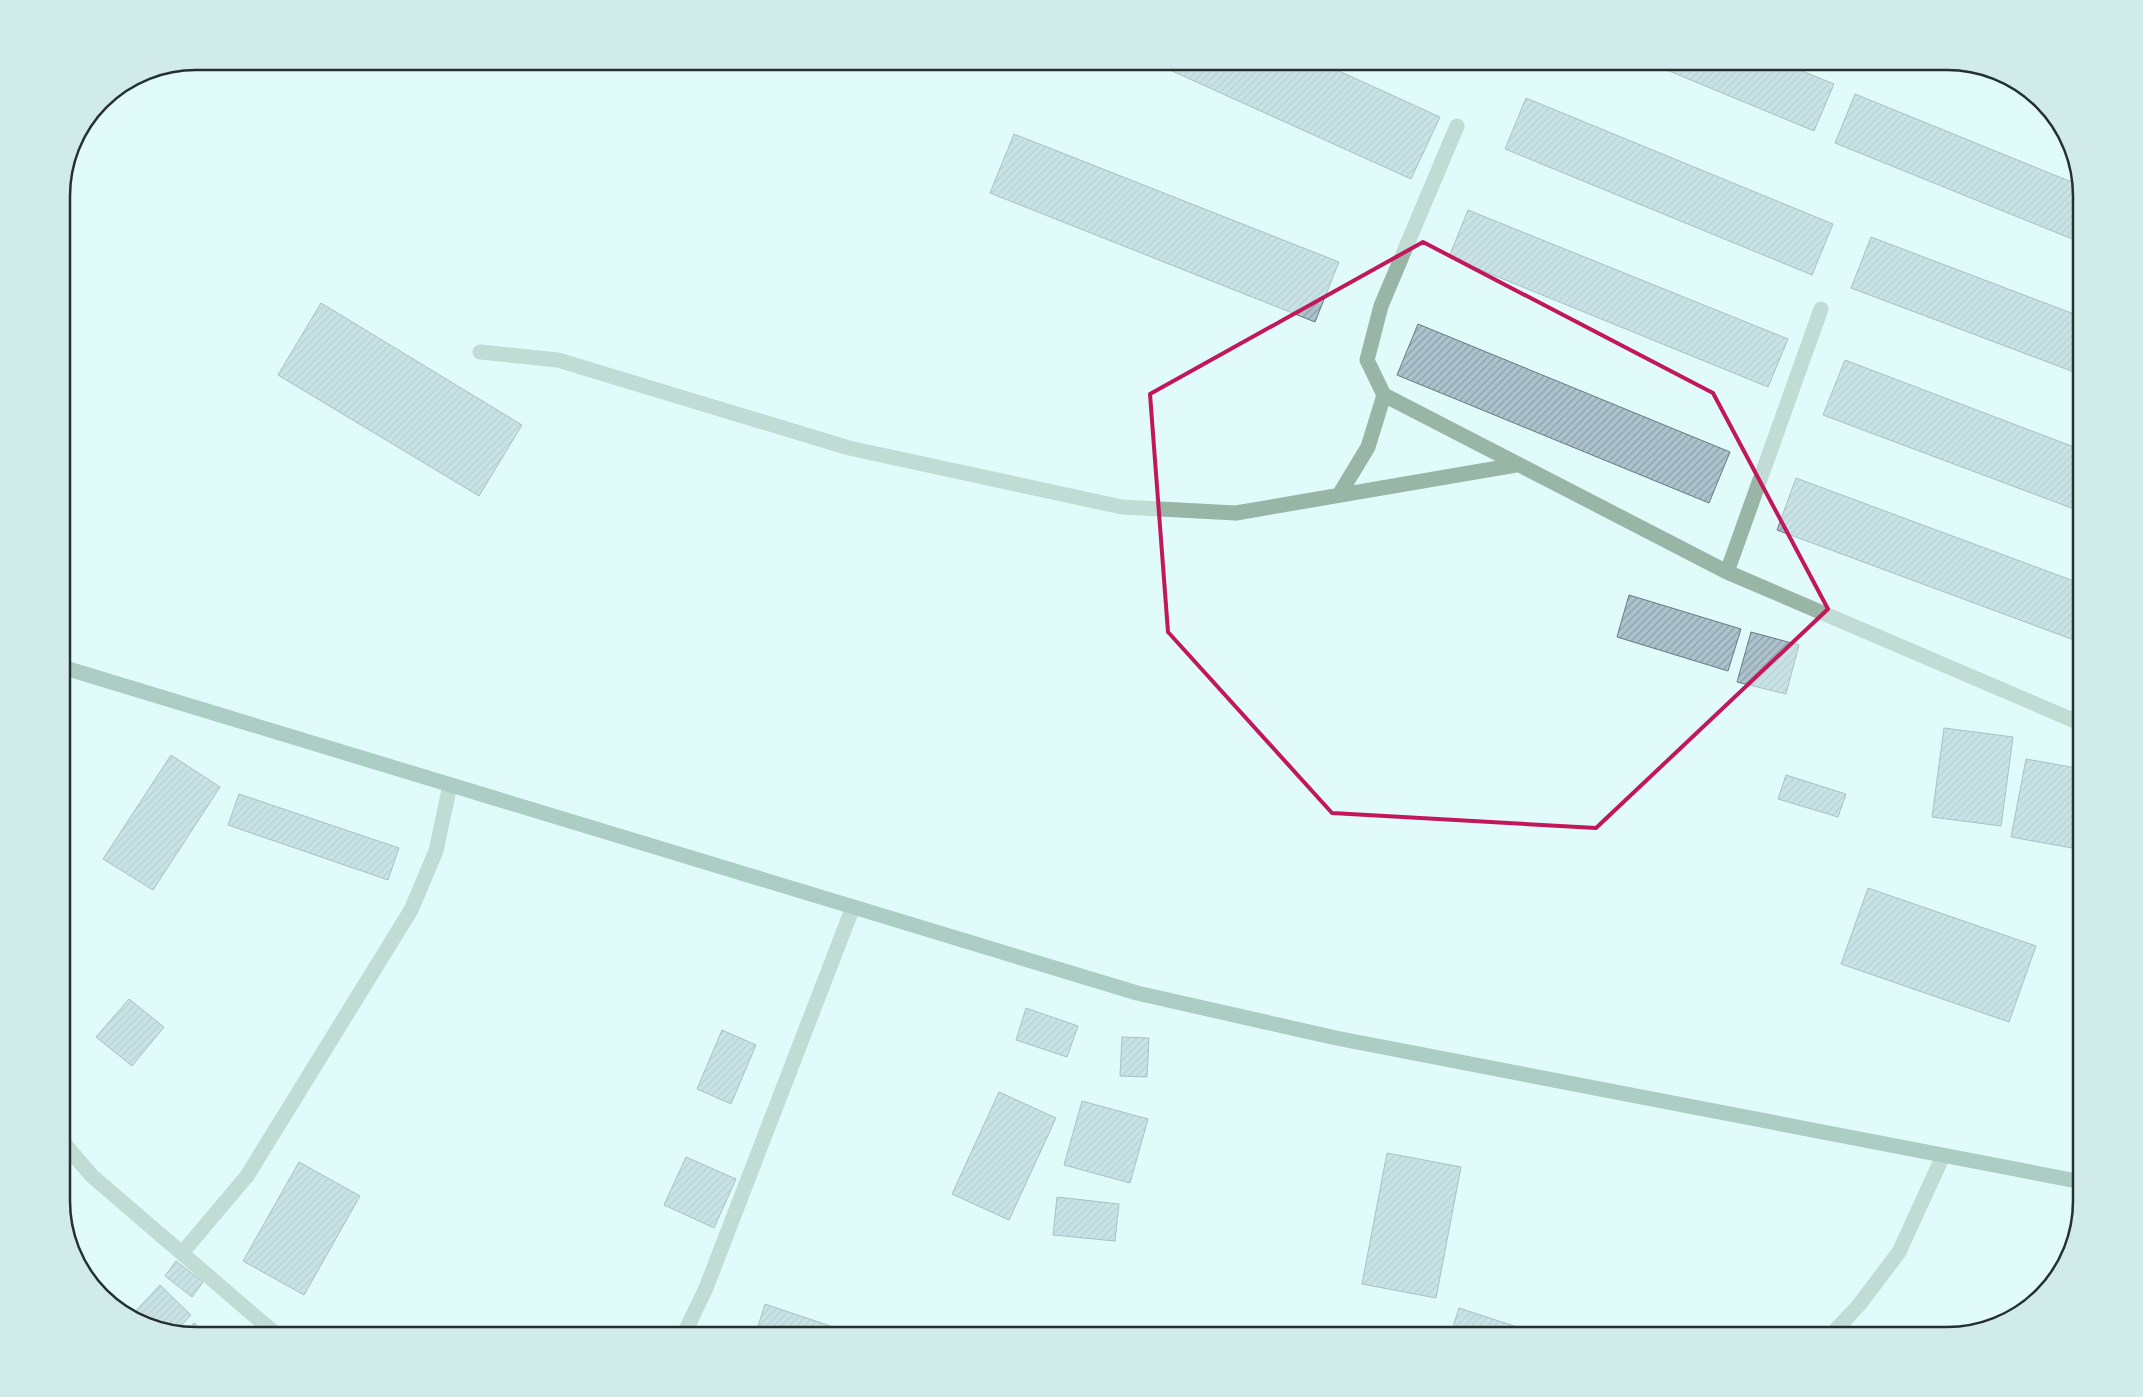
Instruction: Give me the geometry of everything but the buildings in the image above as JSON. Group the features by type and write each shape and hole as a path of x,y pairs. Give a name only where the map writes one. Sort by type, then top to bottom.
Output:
{"main road":[{"path":"70,669 1137,993 1336,1038 2073,1180"}],"street":[{"path":"1457,126 1379,315 1367,360 1384,396 1727,572 2073,720"},
{"path":"1727,572 1820,309"},
{"path":"480,352 558,360 850,448 1122,507 1236,513 1516,465"},
{"path":"1339,495 1368,447 1384,396"},
{"path":"182,1253 247,1176 411,910 436,851 450,785"},
{"path":"687,1327 706,1288 853,907"},
{"path":"70,1150 92,1176 268,1327"},
{"path":"1838,1327 1859,1305 1899,1252 1943,1156"}],"highlighted area":[{"path":"1423,242 1713,393 1828,609 1596,828 1332,813 1168,632 1150,394"}]}
